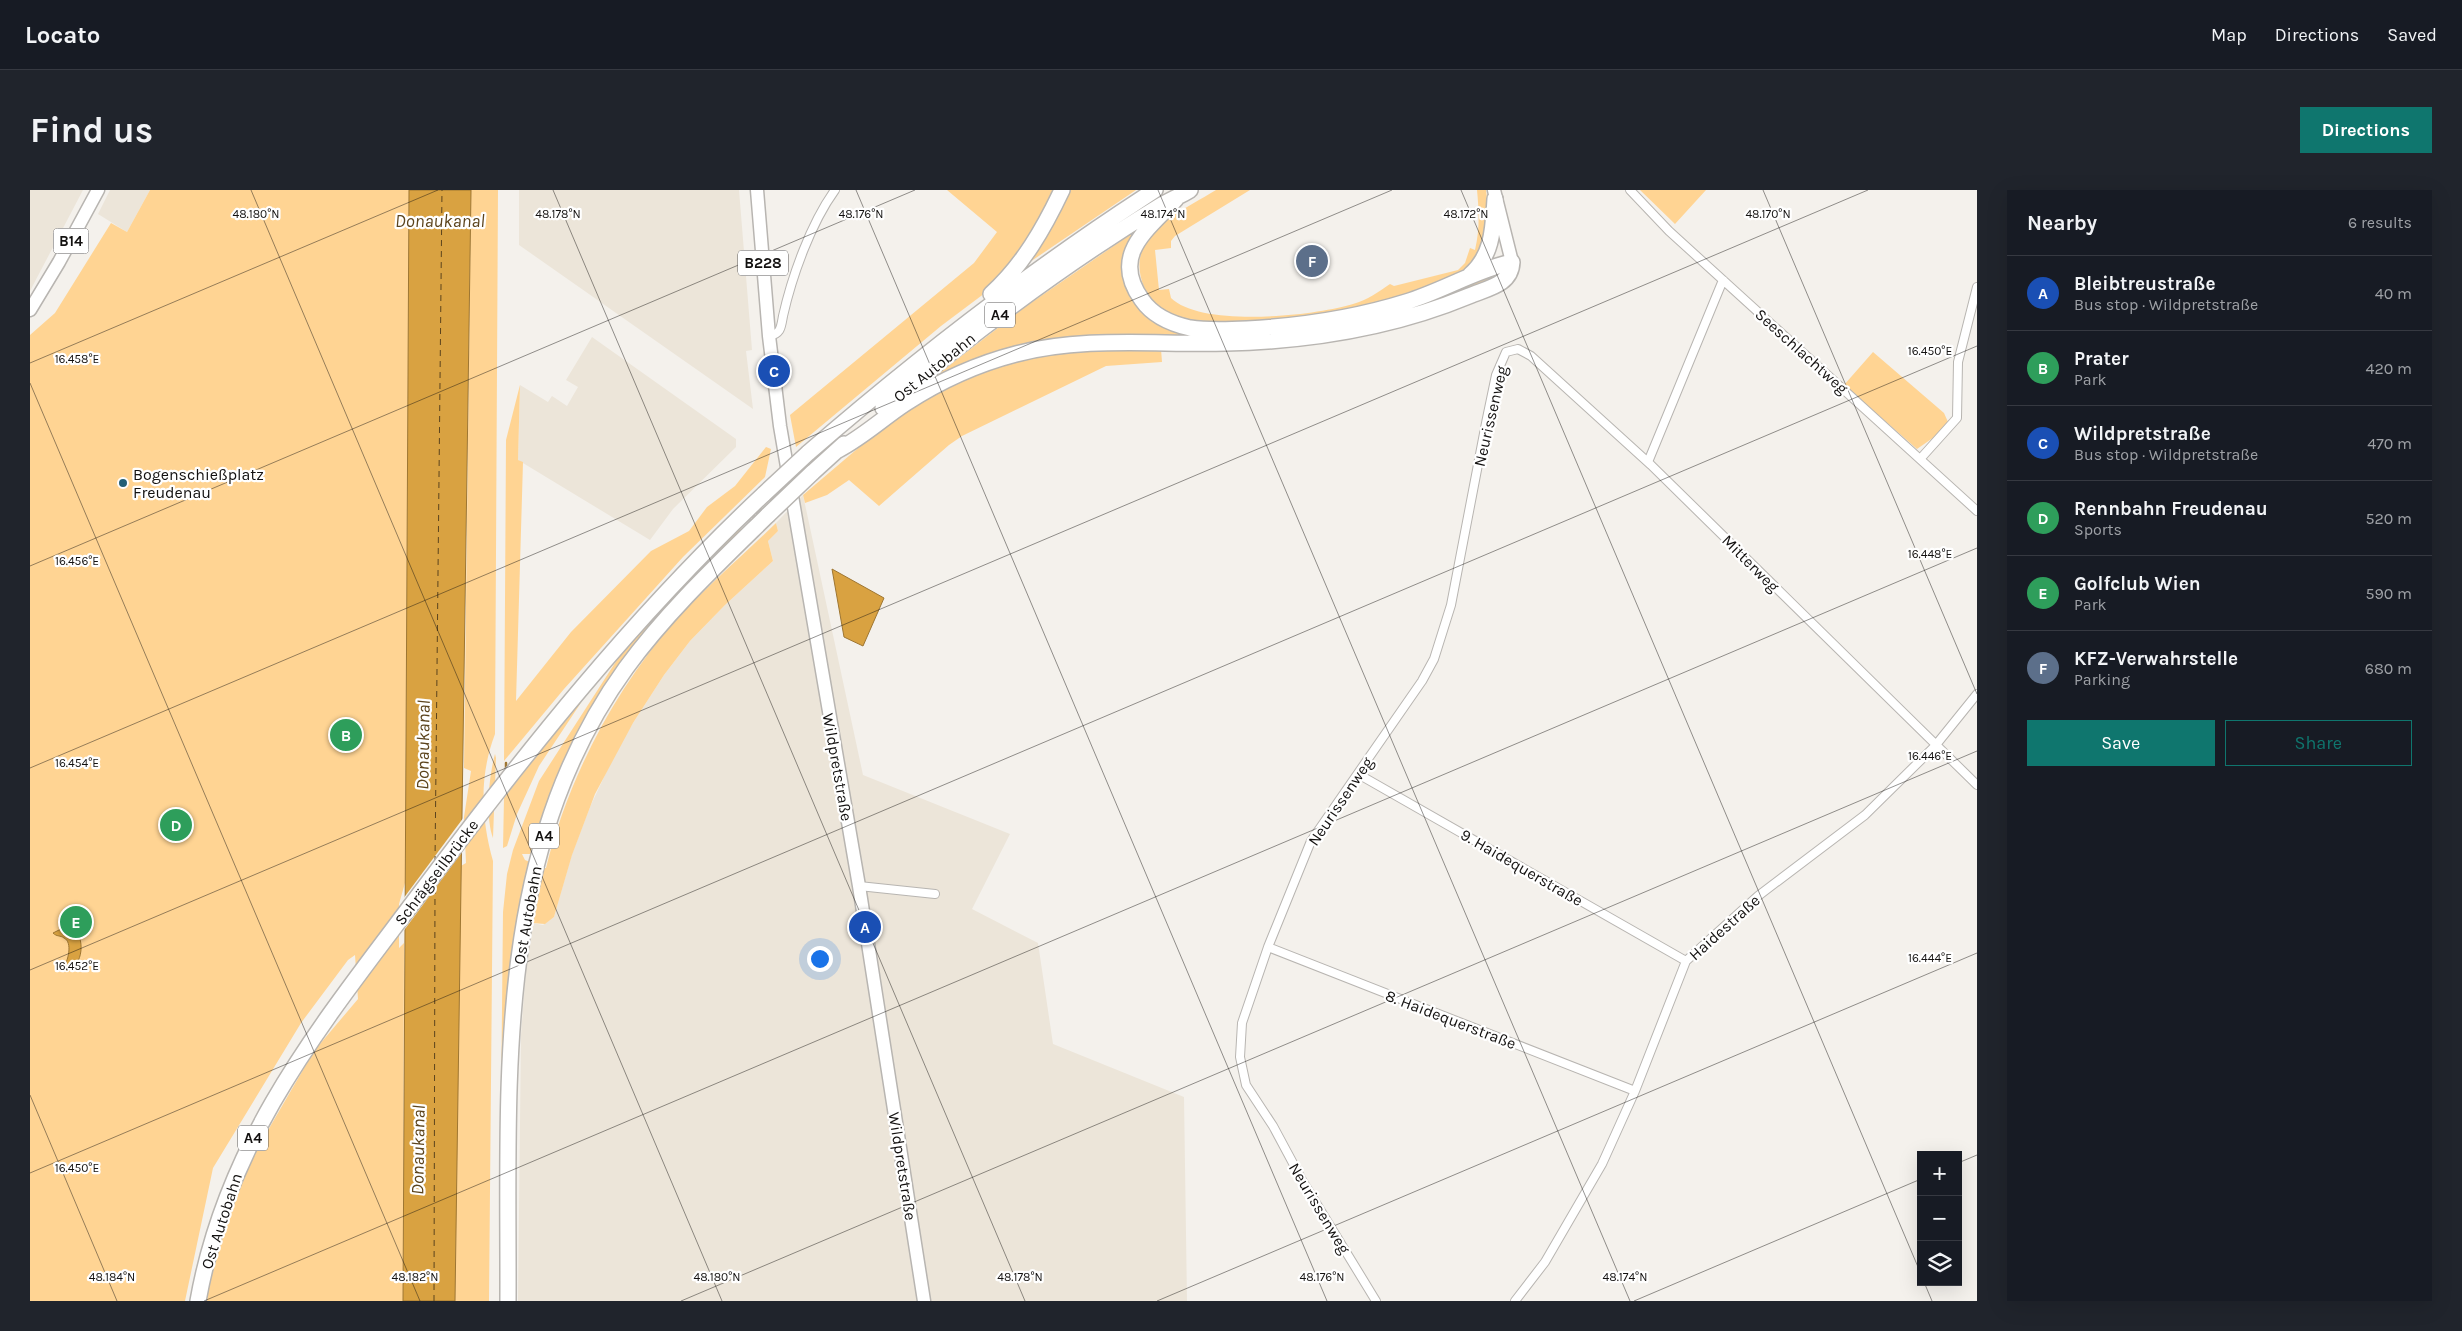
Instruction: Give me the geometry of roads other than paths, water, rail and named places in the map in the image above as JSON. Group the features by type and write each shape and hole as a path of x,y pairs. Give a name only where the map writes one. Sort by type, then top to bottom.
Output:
{"highway":[{"path":"952,332 998,288 1025,256 1046,225 1062,190"},
{"name":"Ost Autobahn","path":"527,752 585,680 650,609 764,494 808,453 952,332 1085,235 1155,190"},
{"name":"Ost Autobahn","path":"508,1301 510,1078 514,993 522,929 534,872 551,814 572,764 595,718 625,670 662,622 768,515 838,450 852,434 1003,313 1094,249 1162,205 1190,190"},
{"path":"1464,280 1480,265 1490,247 1494,230 1494,194"},
{"path":"838,450 857,440 905,403 941,382 974,367 1008,356 1035,350 1079,345 1272,342 1343,333 1408,318 1496,285 1510,275 1512,262 1499,265 1405,302 1348,317 1301,325 1226,330 1191,328 1172,323 1157,315 1144,303 1133,282 1131,266 1133,251 1140,236 1176,199"},
{"name":"Schrägseilbrücke","path":"346,992 527,752"},
{"name":"Ost Autobahn","path":"198,1301 209,1248 229,1189 241,1161 285,1081 346,992"}],"main road":[{"name":"B14","path":"30,310 59,262 98,190"},
{"name":"B228","path":"757,190 769,336"},
{"path":"1494,194 1512,262"},
{"name":"Wildpretstraße","path":"769,336 780,426 859,886 924,1301"}],"street":[{"path":"769,336 775,335 780,330 814,223 835,190"},
{"name":"Seeschlachtweg","path":"1630,190 1669,231 1977,511"},
{"path":"1648,462 1724,280"},
{"path":"1920,458 1957,418 1958,362 1977,287"},
{"name":"Mitterweg","path":"1518,348 1531,356 1648,462 1935,746 1977,785"},
{"name":"Neurissenweg","path":"1376,1301 1302,1180 1273,1126 1246,1085 1240,1057 1242,1024 1268,947 1311,841 1434,659 1452,605 1496,375 1506,352 1518,348"},
{"name":"Haidestraße","path":"1515,1301 1545,1262 1580,1205 1602,1164 1635,1091 1686,961 1758,896 1865,815 1935,746 1977,694"},
{"name":"9. Haidequerstraße","path":"1358,774 1686,961"},
{"path":"859,886 935,894"},
{"name":"8. Haidequerstraße","path":"1268,947 1635,1091"}],"water":[{"name":"Donaukanal","path":"409,190 471,190 455,1301 403,1301"},
{"path":"832,569 884,598 863,646 844,637"},
{"path":"61,929 75,930 81,948 75,966 64,971 63,968 69,952 67,940 53,933"}],"waterway":[{"path":"506,763 506,771"}],"place":[{"name":"KFZ-Verwahrstelle","path":"1312,261"},
{"name":"Wildpretstraße","path":"774,371"},
{"name":"Bogenschießplatz Freudenau","path":"123,483"},
{"name":"Prater","path":"346,735"},
{"name":"Rennbahn Freudenau","path":"176,825"},
{"name":"Golfclub Wien","path":"76,922"},
{"name":"Bleibtreustraße","path":"865,927"}]}
